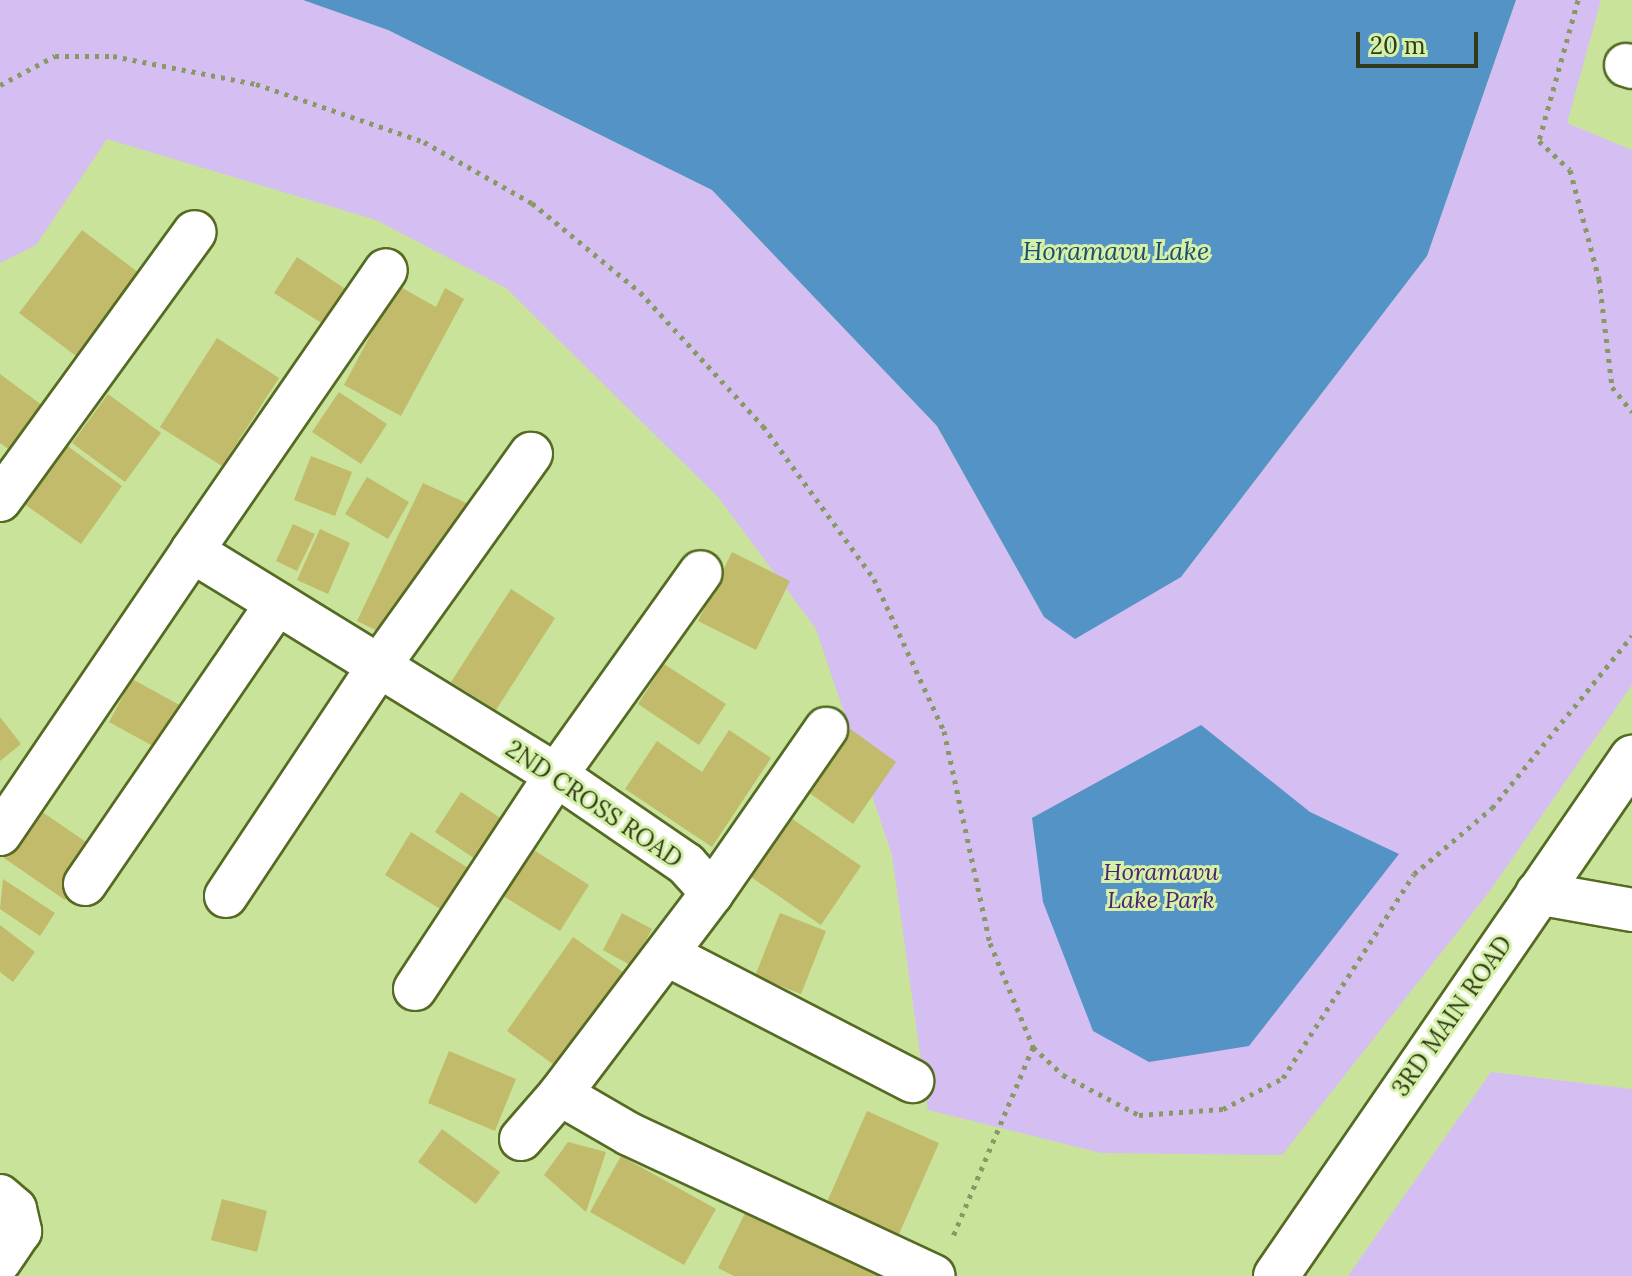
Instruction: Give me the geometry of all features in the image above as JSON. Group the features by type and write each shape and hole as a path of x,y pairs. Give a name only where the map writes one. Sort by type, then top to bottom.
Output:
{"street":[{"path":"0,500 195,232"},
{"path":"0,834 386,270"},
{"path":"226,896 379,666 531,454"},
{"name":"2ND CROSS ROAD","path":"192,551 556,775 686,864 712,893"},
{"path":"415,989 556,775 701,572"},
{"path":"85,884 277,604"},
{"path":"521,1139 668,955 826,729"},
{"name":"3RD MAIN ROAD","path":"1276,1276 1632,758"},
{"path":"1537,893 1632,910"},
{"path":"668,955 912,1081"},
{"path":"560,1094 629,1134 941,1262"},
{"path":"0,1196 15,1209 20,1231 0,1261"}],"path":[{"path":"1578,0 1539,141 1570,170 1599,279 1612,387 1632,412"},
{"path":"0,85 55,56 113,56 256,84 424,142 532,203 640,292 763,426 874,579 944,731 990,943 1033,1047 1063,1075 1139,1115 1223,1109 1283,1078 1414,874 1492,808 1632,636"},
{"path":"941,1262 1033,1047"}],"green space":[{"name":"Horamavu Lake Park","path":"0,0 303,0 388,30 712,190 937,426 1044,617 1181,577 1427,256 1516,0 1601,0 1567,123 1632,150 1632,685 1489,892 1282,1155 1101,1153 928,1110 892,855 816,629 718,497 506,288 376,220 107,139 36,245 0,263"},
{"path":"1491,1072 1632,1089 1632,1276 1348,1276"}],"water":[{"name":"Horamavu Lake","path":"303,0 1516,0 1427,256 1181,577 1075,639 1044,617 937,426 712,190 388,30"},
{"path":"1201,725 1310,812 1399,854 1249,1046 1149,1062 1093,1031 1043,902 1032,818"}],"building":[{"path":"82,230 139,273 76,356 19,313"},
{"path":"297,257 353,294 331,329 274,293"},
{"path":"397,285 436,307 445,288 464,299 401,416 344,385"},
{"path":"217,338 279,378 222,466 160,427"},
{"path":"0,374 43,406 11,451 0,443"},
{"path":"339,392 387,424 361,464 312,432"},
{"path":"108,394 161,433 125,482 72,443"},
{"path":"62,442 122,486 81,544 20,501"},
{"path":"311,456 352,472 335,516 294,500"},
{"path":"367,477 409,502 388,539 345,514"},
{"path":"423,483 477,508 390,637 357,621"},
{"path":"293,524 315,534 297,571 276,561"},
{"path":"320,529 350,543 328,594 297,580"},
{"path":"732,552 790,581 756,650 698,621"},
{"path":"511,589 555,618 496,710 451,682"},
{"path":"664,664 726,704 699,745 638,704"},
{"path":"132,679 185,708 162,751 109,722"},
{"path":"0,717 21,744 0,761"},
{"path":"845,725 896,762 853,824 801,787"},
{"path":"729,730 771,758 712,847 625,789 657,741 702,772"},
{"path":"461,792 508,823 481,863 435,832"},
{"path":"38,809 99,851 65,900 4,858"},
{"path":"788,816 861,866 821,925 748,875"},
{"path":"411,832 476,873 450,915 385,875"},
{"path":"532,849 589,885 560,931 503,896"},
{"path":"3,879 55,913 40,936 0,909"},
{"path":"622,913 652,929 632,966 603,950"},
{"path":"780,913 826,931 801,994 755,976"},
{"path":"0,925 35,952 13,982 0,972"},
{"path":"573,937 630,977 564,1072 507,1031"},
{"path":"449,1051 516,1079 495,1131 428,1103"},
{"path":"867,1111 939,1143 899,1234 827,1202"},
{"path":"442,1129 500,1172 476,1204 418,1162"},
{"path":"568,1142 606,1152 586,1212 544,1175"},
{"path":"621,1156 716,1209 684,1265 590,1212"},
{"path":"222,1199 267,1211 257,1252 211,1240"},
{"path":"749,1205 890,1276 734,1276 718,1268"}]}
